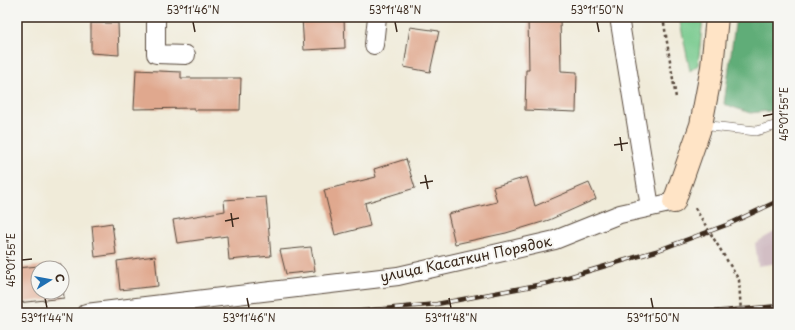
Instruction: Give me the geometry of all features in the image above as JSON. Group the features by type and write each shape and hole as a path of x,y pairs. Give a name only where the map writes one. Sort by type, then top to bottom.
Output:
{"main road":[{"path":"684,205 712,67 717,17"}],"street":[{"path":"156,17 156,54 186,54"},
{"path":"374,45 378,17"},
{"path":"619,17 650,207"},
{"name":"улица Касаткин Порядок","path":"86,313 398,276 555,240 620,214 650,207 684,205"}],"lane":[{"path":"701,125 756,131 778,124"}],"path":[{"path":"664,17 676,98"},
{"path":"684,205 739,280 741,313"}],"shaded area":[{"path":"778,230 778,263 758,266 755,243"}],"green space":[{"path":"679,17 703,17 698,65 690,71"},
{"path":"736,17 778,17 778,110 750,113 724,104"}],"building":[{"path":"344,17 345,48 304,50 302,18"},
{"path":"560,17 561,71 577,72 576,112 525,110 526,70 529,70 528,18"},
{"path":"91,23 118,23 119,55 91,53"},
{"path":"410,27 439,31 430,72 404,67"},
{"path":"136,70 181,72 181,78 241,78 240,110 194,110 194,108 134,109"},
{"path":"406,159 415,188 365,203 370,226 335,235 324,190 376,177 374,169"},
{"path":"527,177 535,206 589,183 596,199 549,220 506,233 455,244 448,214 497,202 493,187"},
{"path":"266,197 271,256 229,260 227,236 177,243 173,220 225,211 224,200"},
{"path":"112,223 116,254 95,257 92,226"},
{"path":"311,247 315,271 286,274 280,250"},
{"path":"155,256 158,286 120,290 117,261"},
{"path":"30,267 30,300 45,300 17,303 17,268"}],"railway":[{"path":"341,313 437,304 548,283 656,251 729,224 778,201"},
{"path":"701,313 778,306"}]}
